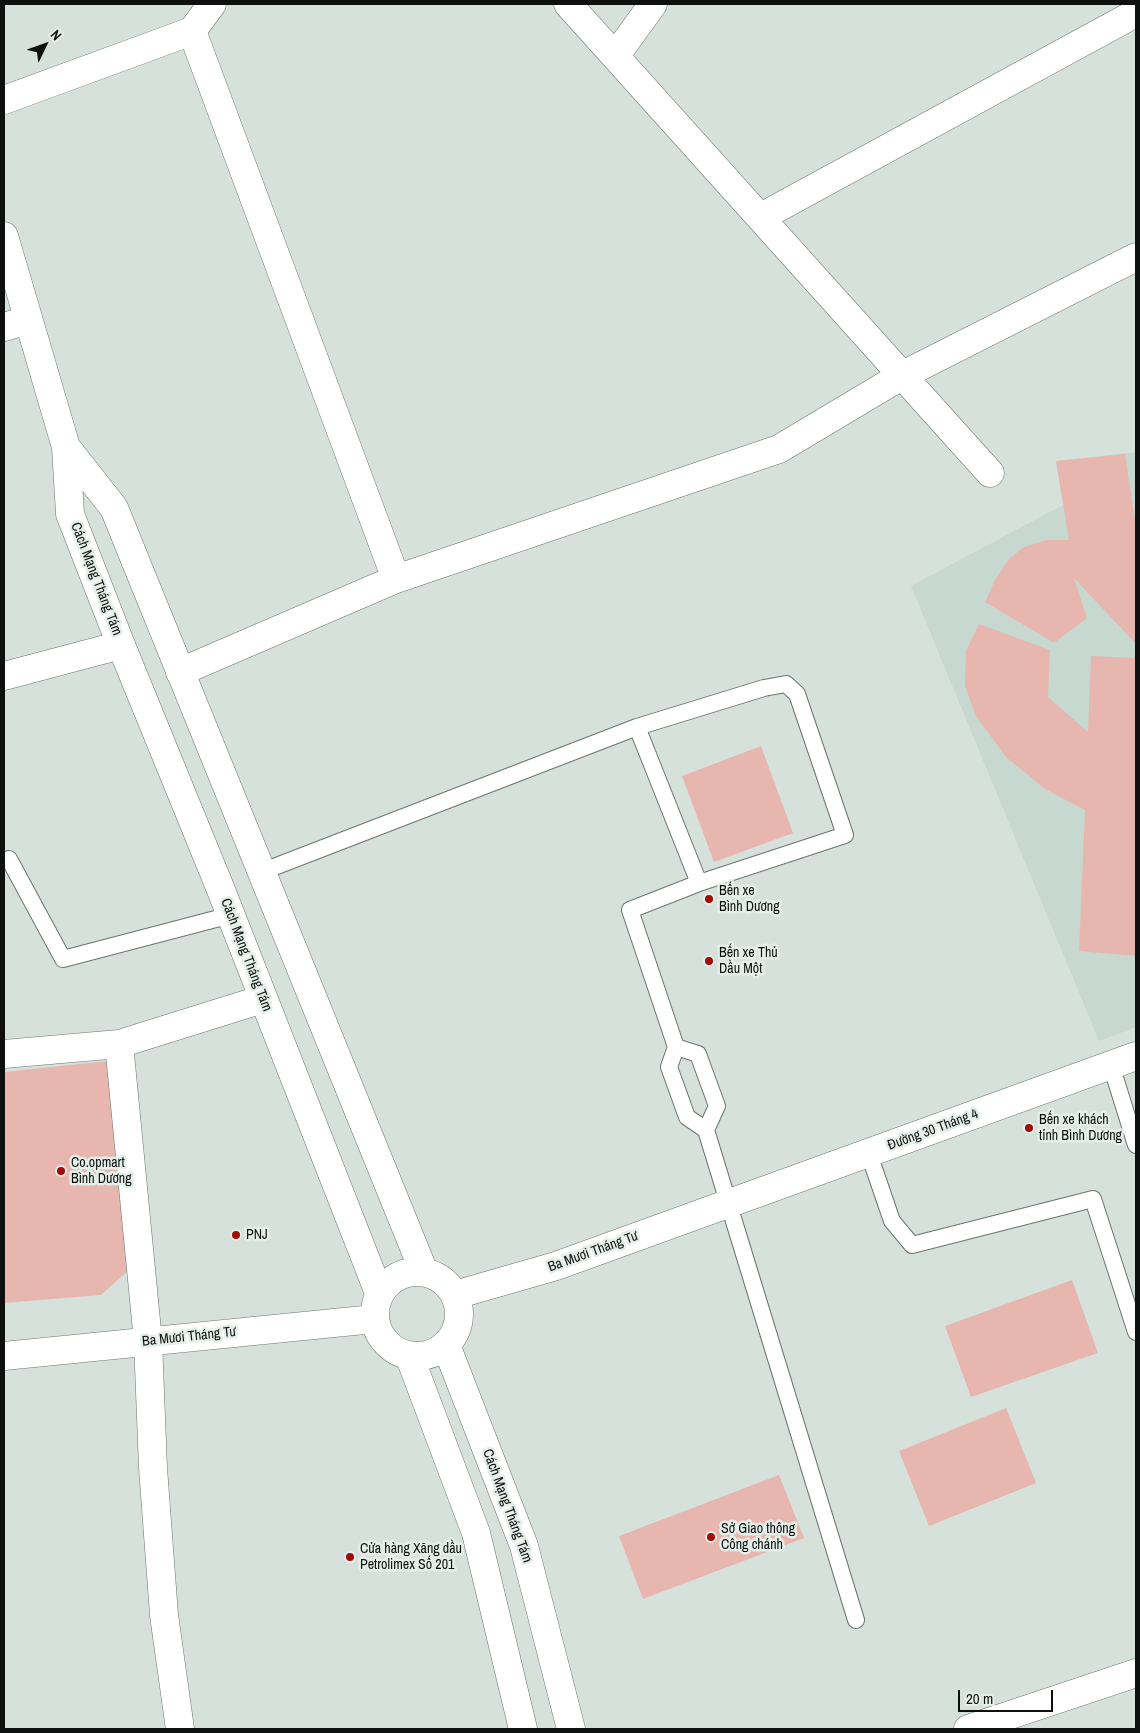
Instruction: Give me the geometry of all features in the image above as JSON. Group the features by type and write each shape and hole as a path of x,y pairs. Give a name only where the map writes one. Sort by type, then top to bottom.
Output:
{"street":[{"path":"4,100 192,31 212,4"},
{"path":"568,4 616,55 990,473"},
{"path":"616,55 653,4"},
{"path":"761,217 1136,13"},
{"path":"192,31 396,580"},
{"path":"4,236 16,323 66,447 114,508 424,1272"},
{"path":"180,672 396,580 779,449 903,375 1136,257"},
{"name":"Cách Mạng Tháng Tám","path":"66,447 70,514 303,1095 377,1306"},
{"path":"4,676 121,645"},
{"path":"4,1054 119,1044 263,999"},
{"path":"119,1044 148,1341 153,1468 164,1615 180,1729"},
{"name":"Đường 30 Tháng 4","path":"729,1202 869,1154 1124,1060"},
{"name":"Ba Mươi Tháng Tư","path":"455,1295 556,1266 729,1202"},
{"path":"424,1272 437,1276 455,1295 459,1308 459,1322 454,1334 446,1345 435,1352 422,1356 409,1356 396,1351 386,1343 379,1332 377,1306 388,1283 398,1275 424,1272"},
{"name":"Ba Mươi Tháng Tư","path":"4,1356 148,1341 377,1306"},
{"name":"Cách Mạng Tháng Tám","path":"446,1345 524,1546 571,1729"},
{"path":"409,1356 476,1533 523,1729"},
{"path":"968,1729 1136,1673"}],"lane":[{"path":"261,872 637,727 764,688 786,684 797,694 845,835 699,884 630,910 676,1047 669,1067 687,1117 706,1130 856,1620"},
{"path":"637,727 699,884"},
{"path":"9,859 62,960 232,915"},
{"path":"676,1047 698,1054 717,1106 706,1130"},
{"path":"1124,1060 1136,1145"},
{"path":"869,1154 892,1220 912,1245 1093,1200 1136,1332"}],"shaded area":[{"path":"1136,452 1136,1027 1099,1041 911,586 1063,505 1056,461"}],"building":[{"path":"1125,454 1136,527 1136,644 1074,578 1087,618 1054,643 985,602 995,580 1009,559 1024,547 1046,540 1069,540 1056,461"},
{"path":"979,624 1050,650 1048,697 1088,732 1091,656 1136,658 1136,956 1079,951 1085,810 1045,789 1006,757 976,716 965,686 966,651"},
{"path":"761,746 793,833 714,862 682,776"},
{"name":"Co.opmart Bình Dương","path":"108,1061 129,1270 101,1295 4,1303 4,1072"},
{"path":"1072,1280 1098,1353 971,1397 945,1326"},
{"path":"1006,1408 1036,1483 929,1526 899,1451"},
{"name":"Sở Giao thông Công chánh","path":"779,1475 804,1538 643,1599 619,1536"}],"place":[{"name":"Bến xe Bình Dương","path":"709,899"},
{"name":"Bến xe Thủ Dầu Một","path":"709,961"},
{"name":"Bến xe khách tỉnh Bình Dương","path":"1029,1128"},
{"name":"Co.opmart Bình Dương","path":"61,1171"},
{"name":"PNJ","path":"236,1235"},
{"name":"Sở Giao thông Công chánh","path":"711,1537"},
{"name":"Cửa hàng Xăng dầu Petrolimex Số 201","path":"350,1557"}]}
